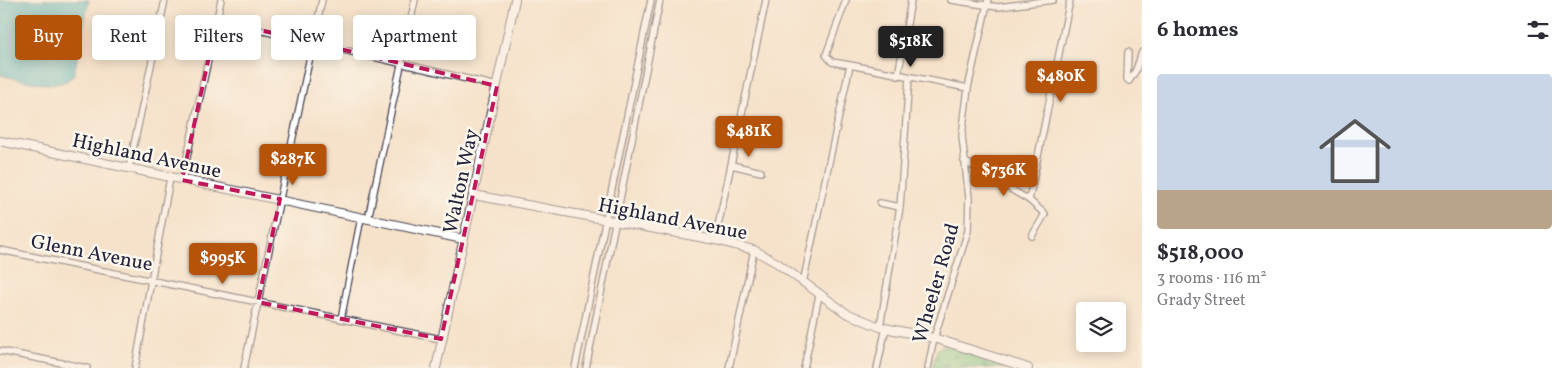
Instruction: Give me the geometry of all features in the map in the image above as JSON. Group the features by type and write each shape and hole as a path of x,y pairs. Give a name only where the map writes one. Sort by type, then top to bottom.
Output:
{"main road":[{"name":"Walton Way","path":"436,368 514,0"},
{"name":"Highland Avenue","path":"0,141 464,239"},
{"name":"Highland Avenue","path":"474,195 715,240 754,250 777,263 846,313 883,328 934,338 1028,368"}],"street":[{"path":"130,168 165,0"},
{"path":"218,15 221,0"},
{"path":"319,15 322,0"},
{"path":"341,319 416,0"},
{"path":"651,0 575,366 586,367 660,0"},
{"path":"715,240 766,0"},
{"path":"846,0 826,55 832,62 968,88"},
{"path":"898,76 911,0"},
{"path":"951,0 987,3 998,7 1053,0"},
{"path":"1029,200 1070,0"},
{"name":"Wheeler Road","path":"928,368 934,338 968,231 969,198 962,136 968,88 987,3"},
{"path":"648,14 657,16"},
{"path":"343,50 497,86"},
{"path":"1128,52 1127,79 1129,81 1136,70 1142,52"},
{"path":"182,180 208,60"},
{"path":"244,368 309,60"},
{"path":"803,283 850,66"},
{"path":"877,368 900,207 909,78"},
{"path":"627,118 636,120"},
{"path":"964,161 1029,200 1045,214 1032,236"},
{"path":"732,165 761,172"},
{"path":"135,368 170,178"},
{"path":"880,203 900,207"},
{"name":"Glenn Avenue","path":"0,250 441,339"},
{"path":"729,368 754,250"},
{"path":"804,368 819,295"},
{"path":"586,316 596,318"},
{"path":"0,351 87,368"}],"highlighted area":[{"path":"217,20 497,86 441,339 258,302 280,199 182,180"}],"green space":[{"path":"943,345 1010,368 932,368 937,350"}],"water":[{"path":"0,0 89,0 82,35 82,15 15,15 15,60 77,60 74,74 68,80 60,83 40,84 0,75"}]}
